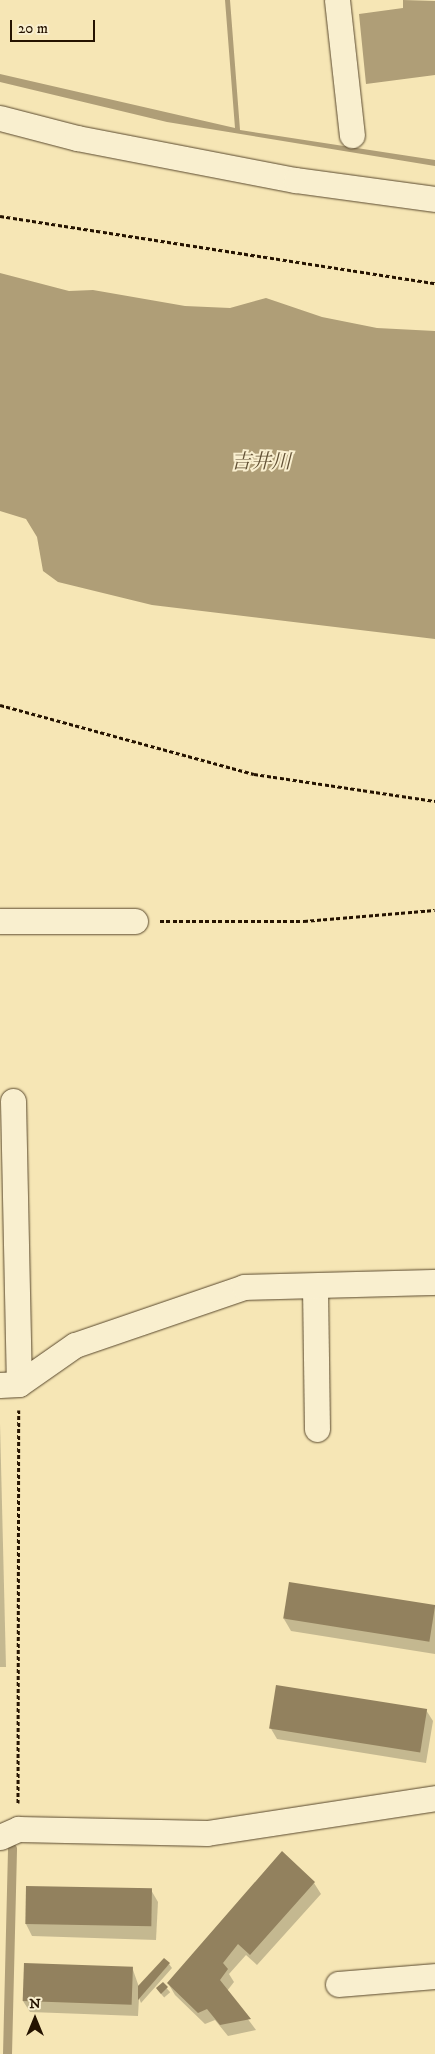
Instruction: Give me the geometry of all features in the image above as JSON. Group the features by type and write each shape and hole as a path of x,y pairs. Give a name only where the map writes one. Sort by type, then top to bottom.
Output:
{"street":[{"path":"337,0 352,135"},
{"path":"0,118 77,138 296,180 435,199"},
{"path":"0,921 135,920"},
{"path":"10,1385 13,1101"},
{"path":"10,1385 74,1345 244,1287 315,1287 435,1282"},
{"path":"315,1287 317,1429"},
{"path":"9,1833 207,1833 435,1798"},
{"path":"338,1984 435,1976"}],"path":[{"path":"0,216 435,283"},
{"path":"0,706 254,774 435,801"},
{"path":"135,920 304,922 435,910"},
{"path":"9,1833 10,1385"}],"water":[{"path":"225,0 230,0 240,130 435,160 435,166 167,122 0,82 0,74 235,128"},
{"path":"403,0 435,1 435,75 366,84 359,14 403,8"},
{"name":"吉井川","path":"0,273 69,291 93,290 185,306 230,308 266,298 322,317 377,328 435,331 435,639 152,605 58,582 43,571 37,537 26,519 0,511"}],"building":[{"path":"289,1582 435,1605 429,1642 283,1619"},
{"path":"276,1685 427,1709 420,1752 269,1728"},
{"path":"282,1851 315,1882 250,1955 238,1944 223,1963 228,1969 220,1980 251,2019 220,2025 207,2009 198,2013 167,1983"},
{"path":"26,1886 152,1888 151,1926 25,1924"},
{"path":"164,1958 170,1963 138,2000 138,1986"},
{"path":"24,1963 133,1967 132,2005 23,2001"},
{"path":"163,1982 168,1987 161,1994 156,1988"}],"waterway":[{"path":"7,2054 12,1848"}]}
